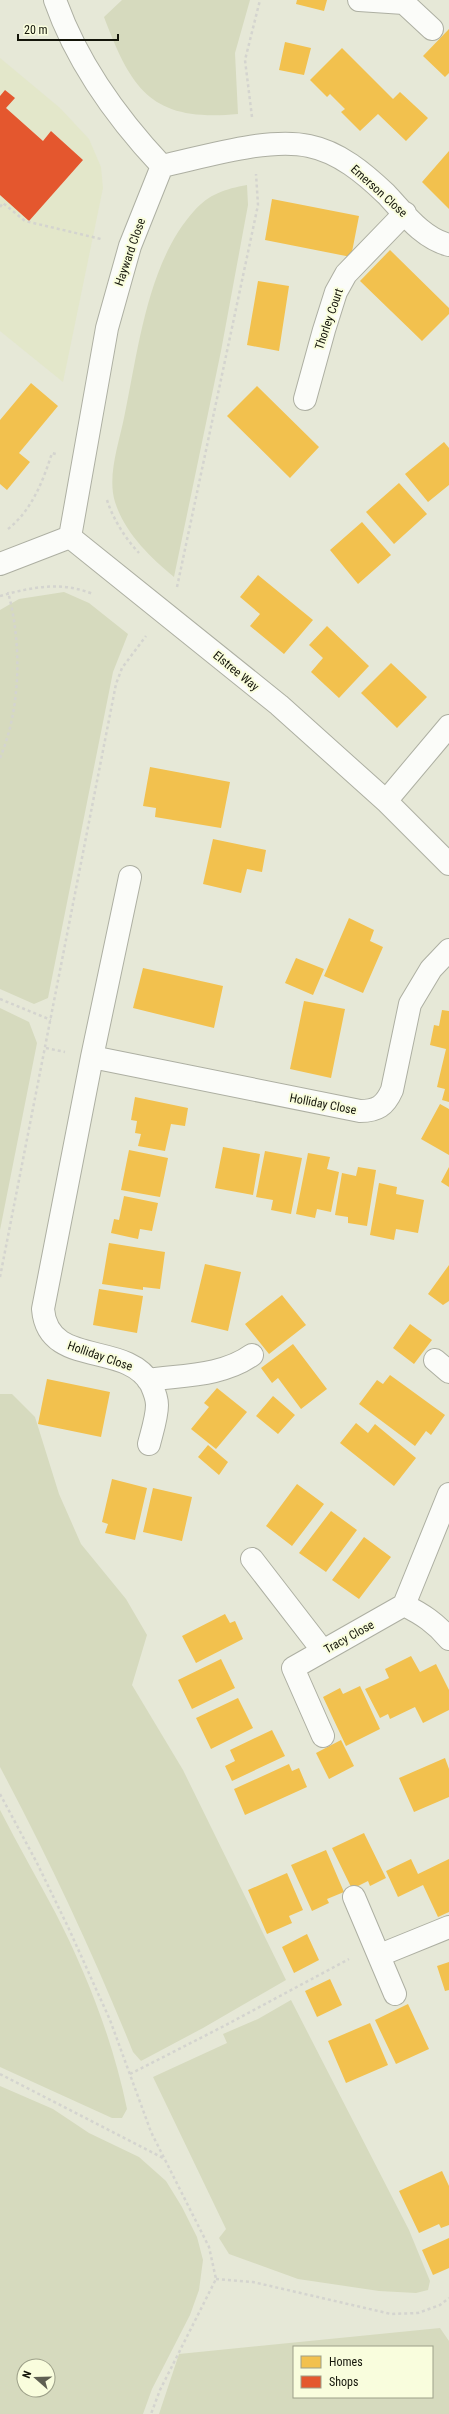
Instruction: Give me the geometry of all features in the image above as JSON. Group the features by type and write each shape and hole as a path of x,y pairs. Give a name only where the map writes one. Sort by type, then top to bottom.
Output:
{"street":[{"path":"55,0 64,27 101,91 132,134 162,166"},
{"path":"359,0 404,1 432,29"},
{"name":"Emerson Close","path":"162,166 273,144 310,146 342,159 374,183 433,239 449,245"},
{"name":"Hayward Close","path":"70,537 100,358 117,286 130,246 162,166"},
{"name":"Thorley Court","path":"305,399 336,292 346,274 405,213"},
{"path":"0,564 70,537"},
{"name":"Elstree Way","path":"70,537 279,705 386,801 449,864"},
{"path":"386,801 449,726"},
{"name":"Holliday Close","path":"130,877 92,1057 43,1309 44,1320 49,1330 58,1340 69,1347 132,1365 148,1380 155,1392 157,1405 149,1444"},
{"name":"Holliday Close","path":"92,1057 360,1111 373,1111 386,1104 392,1090 410,1004 427,974 449,950"},
{"path":"148,1380 232,1367 252,1355"},
{"path":"449,1494 404,1605 422,1614 437,1625 449,1639"},
{"path":"252,1559 323,1651"},
{"name":"Tracy Close","path":"323,1736 293,1668 404,1605"},
{"path":"354,1897 380,1955 395,1994"},
{"path":"380,1955 449,1927"}],"path":[{"path":"0,1277 116,684 122,668 164,613 175,596 258,205 256,147 244,60 260,0"},
{"path":"0,207 3,203 25,221 130,246"},
{"path":"0,596 41,587 74,587 96,595"},
{"path":"0,758 7,741 14,712 16,664 13,612 9,594"},
{"path":"140,631 146,636"},
{"path":"0,999 51,1020"},
{"path":"0,1794 38,1863 69,1929 110,2020 164,2159 209,2247 216,2279 160,2390 151,2414"},
{"path":"130,2074 224,2026 360,1953 380,1955"},
{"path":"0,2074 164,2159"},
{"path":"216,2279 253,2282 391,2314 418,2313 440,2305 449,2298"}],"shaded area":[{"path":"122,0 250,0 235,53 238,114 209,115 185,113 165,106 149,96 136,82 125,64 114,43 104,17"},
{"path":"0,58 60,108 89,139 101,167 103,188 63,382 0,331"},
{"path":"247,185 248,205 221,351 174,577 147,552 131,534 119,513 115,502 112,481 115,460 140,337 155,282 165,256 178,232 200,205 218,193"},
{"path":"64,592 89,603 128,634 113,672 48,998 34,1004 0,989 0,610 19,599"},
{"path":"0,1008 29,1022 37,1043 0,1230"},
{"path":"0,1394 12,1394 35,1417 59,1494 81,1544 126,1599 147,1635 132,1685 183,1770 286,1980 203,2028 141,2061 133,2052 103,1979 70,1908 0,1767"},
{"path":"0,1810 67,1935 98,2008 107,2033 127,2109 122,2118 112,2118 0,2067"},
{"path":"291,2000 409,2230 430,2281 428,2290 416,2293 379,2291 298,2279 229,2254 219,2238 226,2229 153,2077 227,2043 223,2034 258,2019"},
{"path":"0,2086 53,2109 89,2133 139,2157 166,2181 182,2207 197,2237 203,2260 199,2290 190,2315 152,2389 143,2414 0,2414"},
{"path":"440,2328 449,2341 449,2414 159,2414 179,2354"}],"building: Homes":[{"path":"297,0 327,0 324,11 296,4"},
{"path":"449,29 449,73 445,77 423,56"},
{"path":"285,42 311,48 304,75 279,70"},
{"path":"342,48 393,99 400,92 428,118 406,141 378,114 360,131 341,112 345,109 330,94 327,97 310,80"},
{"path":"449,151 449,209 422,182"},
{"path":"272,199 359,216 351,257 265,240"},
{"path":"390,250 449,308 449,314 422,341 360,281"},
{"path":"258,281 289,286 279,351 247,345"},
{"path":"31,383 58,406 19,453 30,462 7,490 0,484 0,420"},
{"path":"257,386 319,447 290,478 227,416"},
{"path":"444,442 449,448 449,485 428,502 405,474"},
{"path":"399,483 427,514 394,544 366,512"},
{"path":"362,522 391,555 358,584 330,550"},
{"path":"258,575 313,620 284,654 250,626 260,614 240,597"},
{"path":"327,626 369,666 339,698 311,672 323,658 309,645"},
{"path":"391,663 427,697 397,728 361,693"},
{"path":"150,767 230,782 221,828 155,817 156,808 143,806"},
{"path":"213,839 266,850 262,872 247,869 241,893 203,884"},
{"path":"349,918 374,930 370,941 383,947 363,993 324,976"},
{"path":"296,958 324,969 313,995 285,983"},
{"path":"143,968 223,986 214,1028 133,1008"},
{"path":"304,1001 345,1009 331,1078 290,1069"},
{"path":"442,1010 449,1011 449,1102 442,1100 445,1089 437,1087 446,1049 430,1045 434,1025 439,1026"},
{"path":"135,1097 188,1108 185,1126 171,1124 165,1151 138,1146 141,1134 135,1133 137,1121 131,1120"},
{"path":"440,1104 449,1109 449,1155 421,1139"},
{"path":"223,1147 260,1154 253,1195 215,1188"},
{"path":"129,1150 168,1158 160,1197 121,1190"},
{"path":"265,1151 302,1158 291,1214 271,1210 273,1200 256,1197"},
{"path":"308,1153 330,1157 327,1169 339,1172 331,1212 317,1209 315,1218 296,1214"},
{"path":"358,1167 376,1170 367,1226 348,1223 348,1217 335,1215 342,1173 356,1176"},
{"path":"449,1167 449,1187 441,1182"},
{"path":"379,1183 397,1187 396,1194 424,1200 418,1233 396,1229 394,1240 370,1235"},
{"path":"124,1196 158,1203 152,1231 140,1229 138,1239 111,1233 114,1219 119,1220"},
{"path":"109,1243 165,1252 160,1289 143,1287 143,1290 102,1284"},
{"path":"205,1264 241,1272 228,1331 191,1322"},
{"path":"449,1265 449,1301 443,1305 428,1294"},
{"path":"99,1289 143,1296 137,1333 93,1325"},
{"path":"282,1295 306,1325 269,1354 245,1324"},
{"path":"410,1324 432,1340 414,1364 393,1348"},
{"path":"293,1344 327,1389 301,1409 278,1378 272,1383 261,1368"},
{"path":"390,1375 445,1415 431,1435 426,1431 415,1446 359,1404 377,1380 383,1384"},
{"path":"47,1379 110,1392 101,1437 38,1424"},
{"path":"217,1388 247,1412 216,1449 191,1429 209,1407 204,1403"},
{"path":"273,1396 295,1415 278,1434 256,1416"},
{"path":"356,1423 368,1433 375,1424 416,1458 394,1486 340,1443"},
{"path":"208,1445 228,1462 219,1475 198,1457"},
{"path":"112,1479 147,1488 135,1540 105,1533 108,1524 102,1522"},
{"path":"297,1484 324,1504 292,1546 266,1526"},
{"path":"153,1488 192,1497 182,1541 143,1532"},
{"path":"331,1511 357,1530 326,1572 299,1553"},
{"path":"364,1537 391,1557 359,1599 332,1580"},
{"path":"225,1614 230,1623 235,1621 243,1639 196,1663 182,1636"},
{"path":"411,1656 420,1672 436,1664 449,1690 449,1710 423,1723 415,1707 390,1719 388,1714 380,1718 365,1689 389,1678 385,1669"},
{"path":"221,1659 235,1688 192,1709 178,1680"},
{"path":"360,1686 380,1729 346,1746 323,1697 340,1688 343,1694"},
{"path":"238,1698 253,1728 211,1749 196,1718"},
{"path":"272,1730 285,1756 232,1781 225,1766 235,1761 230,1750"},
{"path":"341,1740 354,1766 329,1779 316,1753"},
{"path":"445,1758 449,1769 449,1797 414,1812 399,1778"},
{"path":"289,1764 292,1771 299,1768 307,1787 245,1815 234,1789"},
{"path":"364,1833 386,1878 370,1886 368,1881 352,1889 332,1848"},
{"path":"326,1850 344,1892 327,1899 329,1903 312,1911 291,1865"},
{"path":"411,1859 418,1874 449,1859 449,1912 438,1917 423,1885 398,1897 386,1871"},
{"path":"287,1873 303,1910 289,1916 292,1923 267,1934 248,1890"},
{"path":"307,1934 319,1960 294,1973 282,1947"},
{"path":"449,1962 449,1990 445,1991 437,1966"},
{"path":"330,1979 342,2005 317,2017 305,1991"},
{"path":"408,2004 429,2049 396,2064 375,2020"},
{"path":"370,2023 388,2065 346,2083 328,2041"},
{"path":"442,2171 449,2186 449,2225 441,2228 439,2224 419,2233 399,2191"},
{"path":"449,2238 449,2268 433,2275 422,2250"}],"building: Shops":[{"path":"5,90 15,98 6,108 43,141 51,131 83,160 29,221 0,195 0,96"}]}
